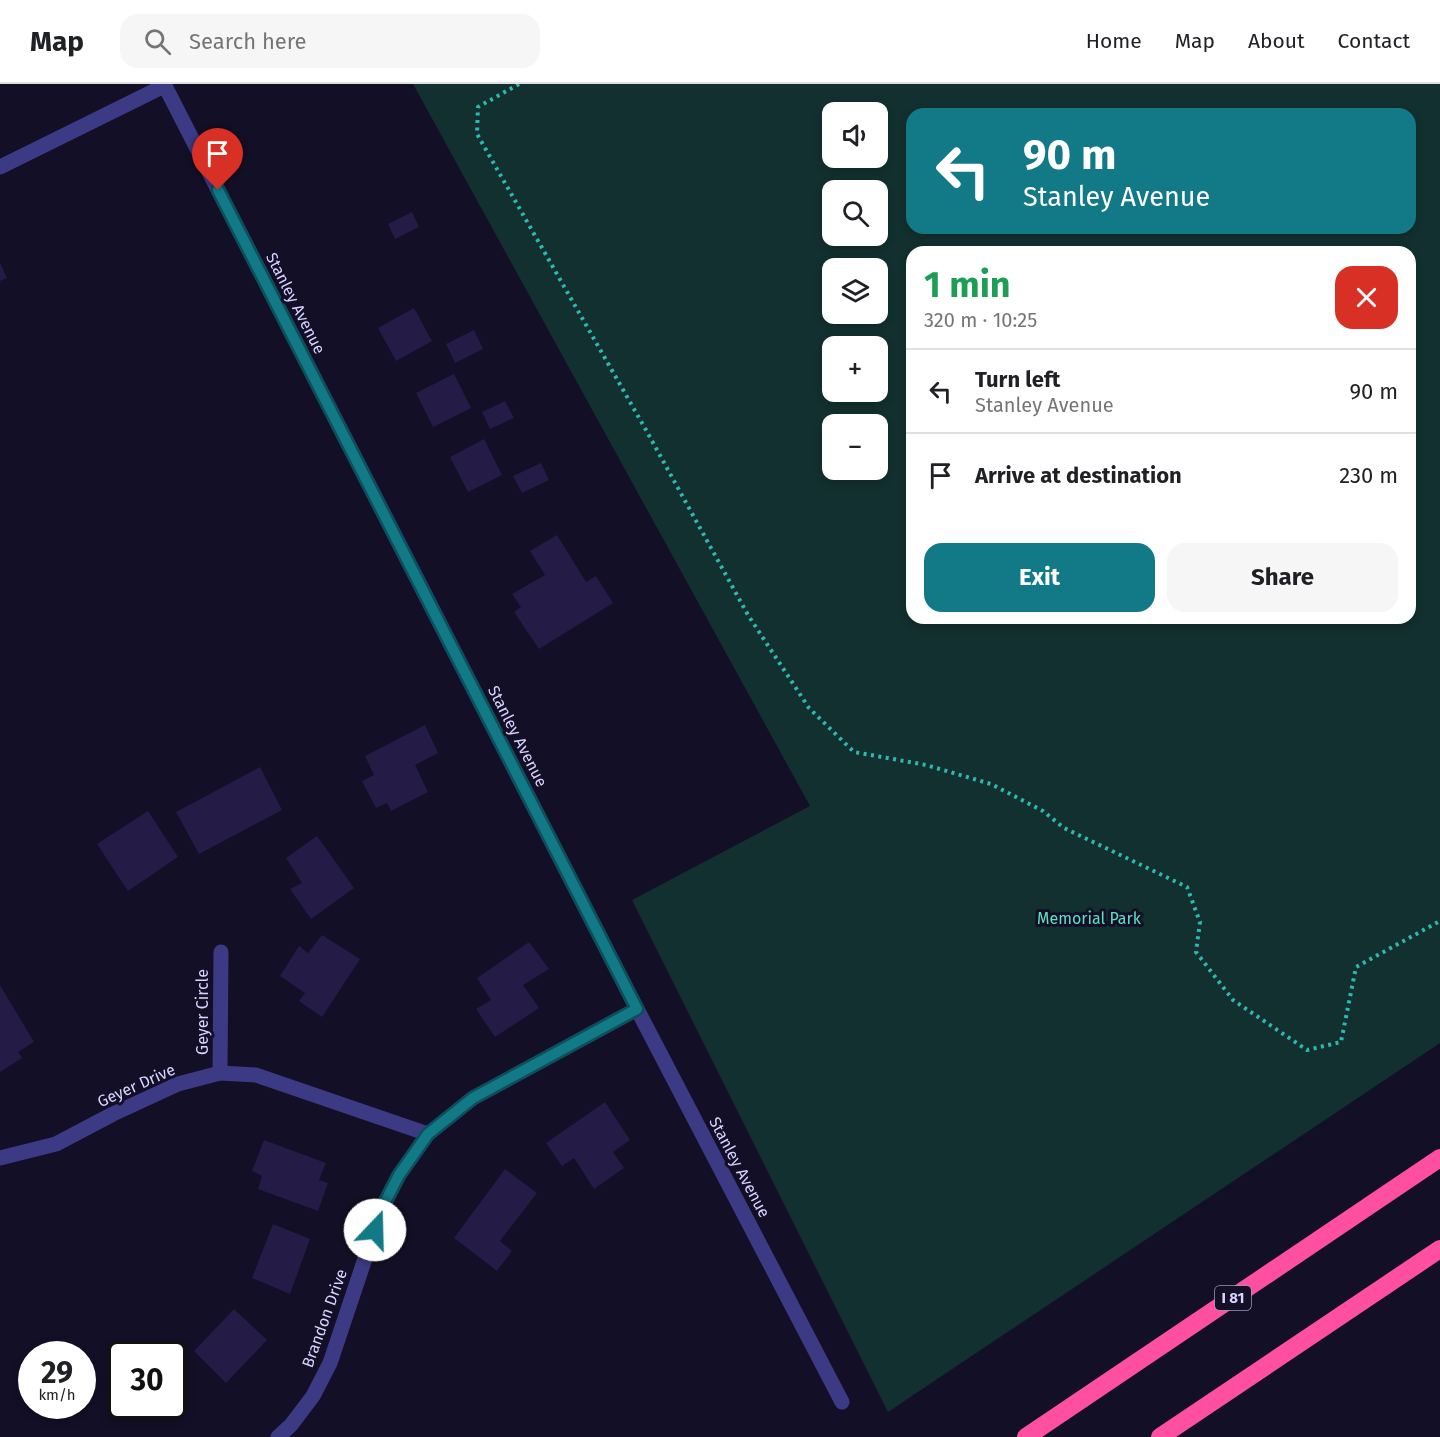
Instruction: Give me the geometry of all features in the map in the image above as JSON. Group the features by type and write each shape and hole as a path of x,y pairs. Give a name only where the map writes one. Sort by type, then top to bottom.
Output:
{"highway":[{"name":"I 81","path":"1026,1437 1440,1158"},
{"path":"1160,1437 1440,1249"}],"street":[{"path":"0,167 164,85"},
{"name":"Stanley Avenue","path":"164,85 637,1009 842,1402"},
{"name":"Geyer Circle","path":"220,952 220,1073"},
{"name":"Brandon Drive","path":"278,1437 291,1425 317,1388 330,1363 382,1208 399,1175 428,1134 473,1098 637,1009"},
{"name":"Geyer Drive","path":"0,1158 56,1144 178,1084 220,1073 256,1076 428,1134"}],"path":[{"path":"519,84 478,107 477,134 646,430 748,615 809,708 854,752 926,765 991,784 1043,812 1064,828 1187,887 1200,922 1196,952 1233,1000 1307,1050 1341,1042 1356,967 1440,921"}],"green space":[{"name":"Memorial Park","path":"413,84 1440,84 1440,1043 888,1412 632,900 810,806"}],"building":[{"path":"412,212 419,227 395,239 388,224"},
{"path":"0,263 7,278 0,281"},
{"path":"414,308 432,341 396,361 378,328"},
{"path":"474,330 483,349 455,363 446,344"},
{"path":"454,374 471,408 433,427 416,393"},
{"path":"505,401 514,418 490,429 482,412"},
{"path":"484,439 502,475 468,492 450,457"},
{"path":"541,463 549,480 522,493 513,476"},
{"path":"557,535 586,582 596,576 613,603 539,649 514,612 521,607 512,594 545,575 530,551"},
{"path":"425,725 438,753 415,765 428,792 391,811 387,803 376,808 362,781 374,775 365,756"},
{"path":"260,767 282,810 199,854 176,812"},
{"path":"148,811 178,857 128,891 97,844"},
{"path":"317,836 354,888 311,919 290,889 302,883 286,858"},
{"path":"322,935 360,959 322,1017 299,1001 305,993 280,976 299,946 308,953"},
{"path":"529,942 549,969 523,985 539,1008 495,1037 476,1009 491,1000 477,978"},
{"path":"0,985 34,1042 18,1052 22,1058 0,1072"},
{"path":"605,1102 630,1140 613,1152 624,1168 594,1189 574,1158 562,1166 546,1143"},
{"path":"264,1140 326,1163 319,1180 328,1183 318,1211 258,1189 262,1176 252,1171"},
{"path":"505,1169 537,1193 500,1241 512,1251 497,1271 454,1238"},
{"path":"273,1224 310,1239 290,1294 252,1278"},
{"path":"234,1309 267,1340 226,1383 194,1351"}],"route":[{"path":"218,190 637,1009 473,1098 428,1134 399,1175 382,1208 375,1230"}]}
